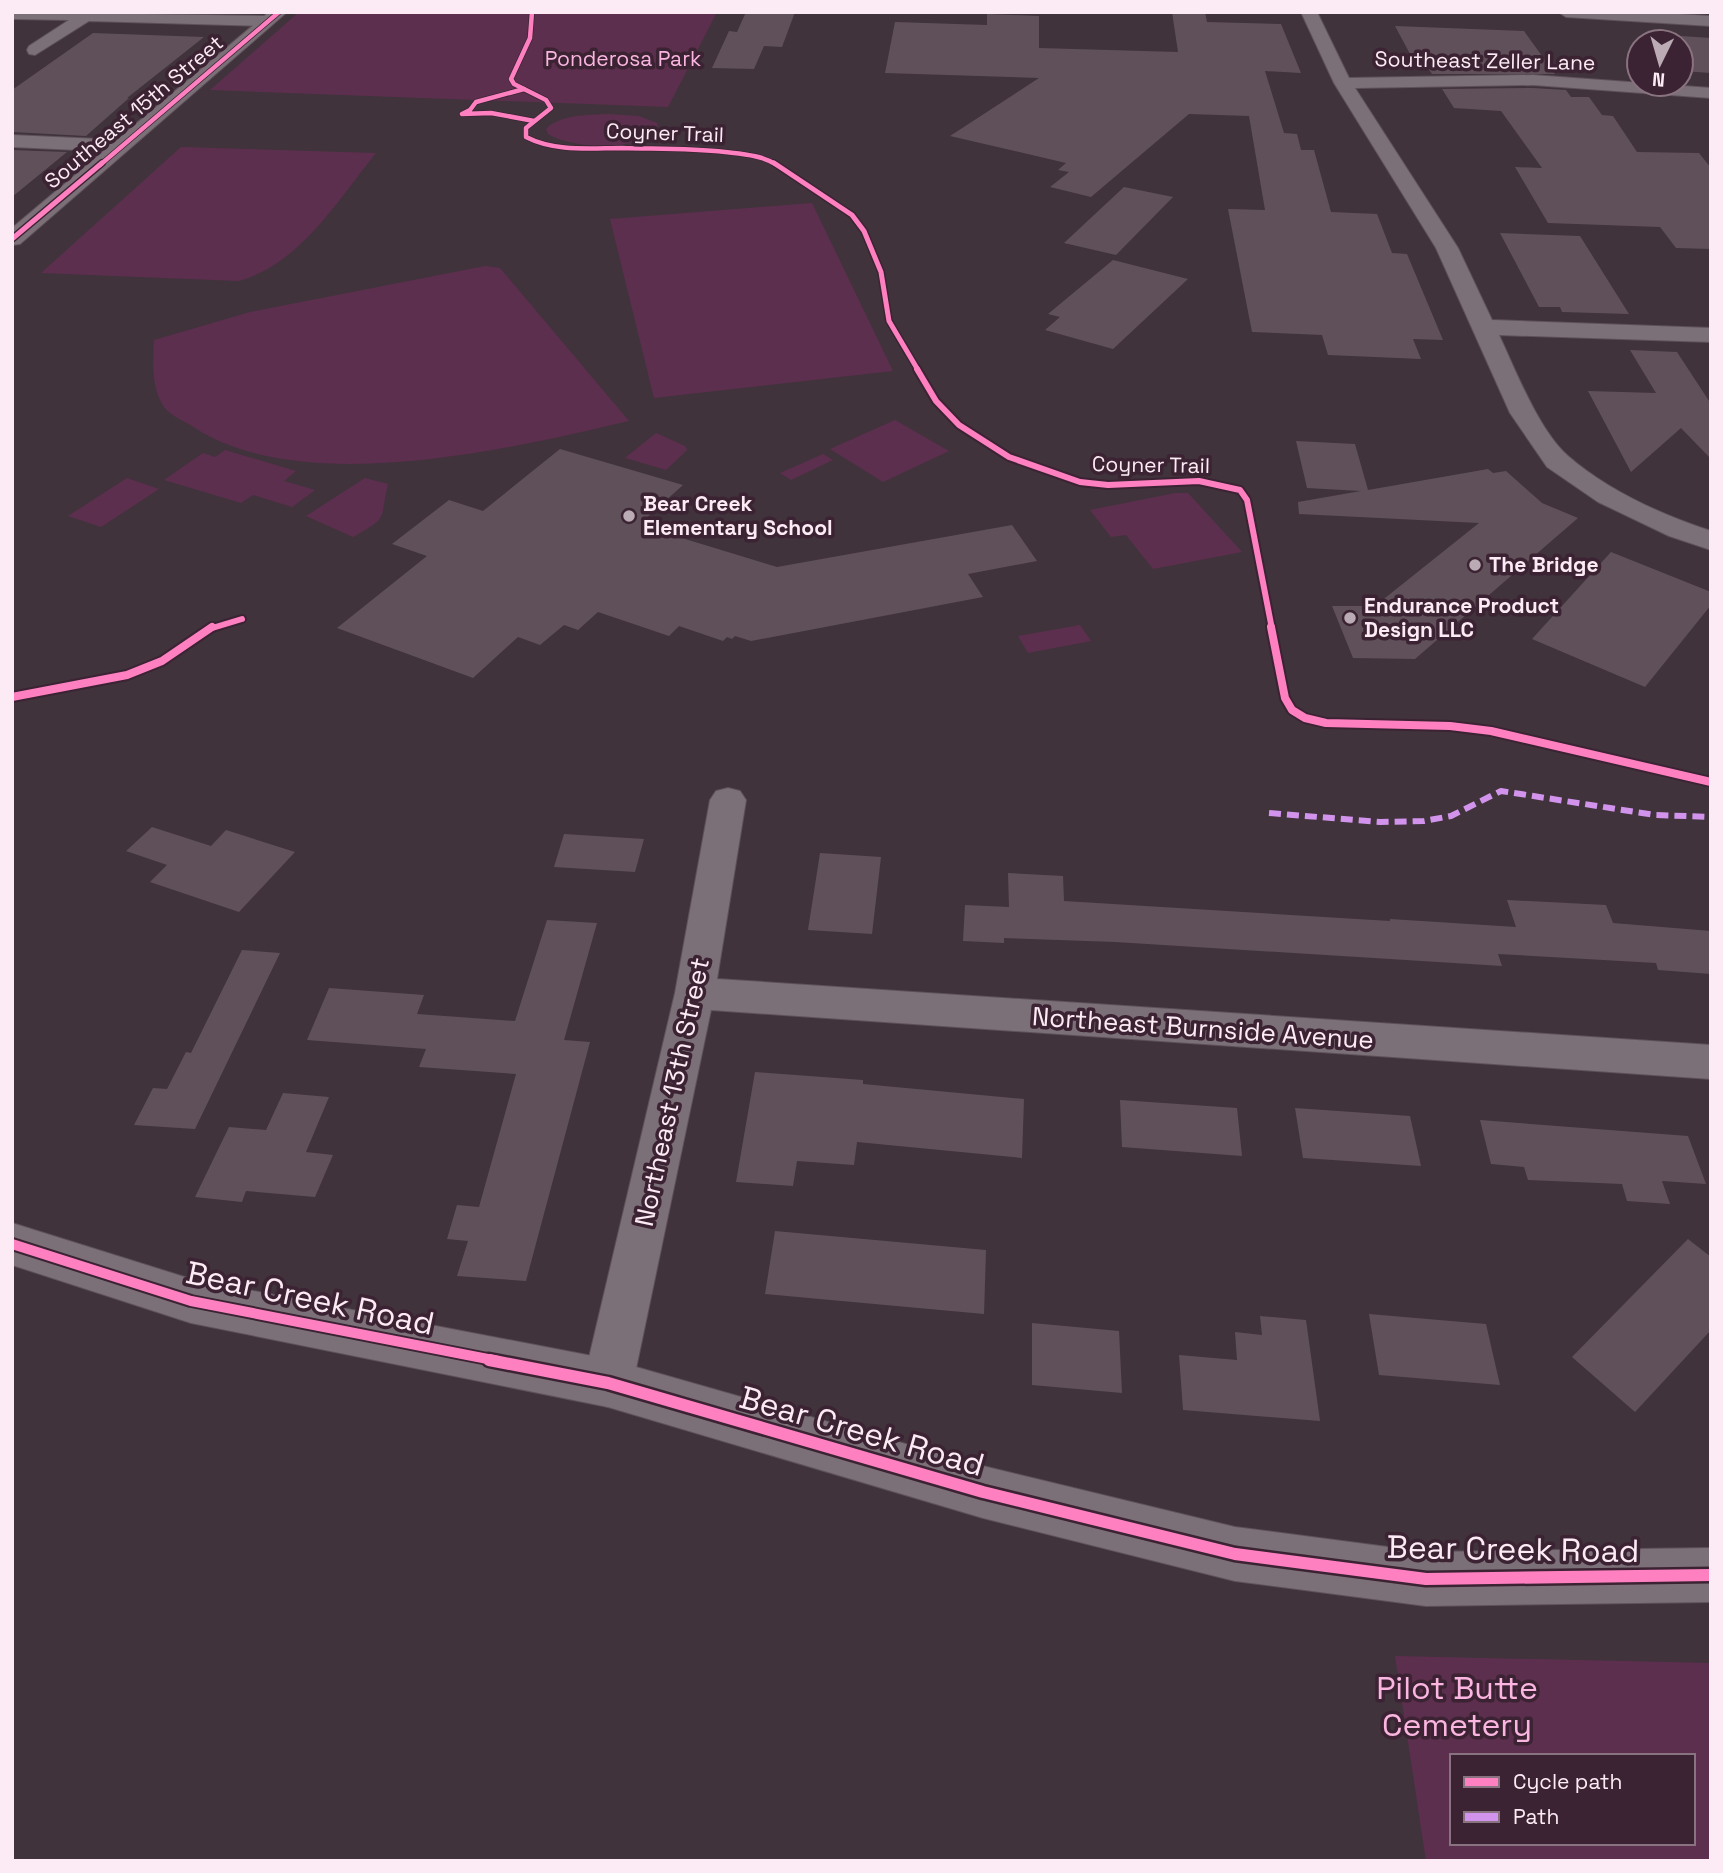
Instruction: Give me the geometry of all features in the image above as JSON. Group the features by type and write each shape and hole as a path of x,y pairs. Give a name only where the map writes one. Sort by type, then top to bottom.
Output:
{"street":[{"path":"1309,12 1343,83 1447,248 1522,414 1557,461 1608,496 1679,530 1711,541"},
{"path":"1566,12 1711,21"},
{"path":"12,13 273,17"},
{"path":"35,50 86,16"},
{"name":"Southeast 15th Street","path":"12,239 273,17"},
{"name":"Southeast Zeller Lane","path":"1343,83 1533,80 1711,93"},
{"path":"12,141 121,146"},
{"path":"1484,327 1711,335"},
{"name":"Northeast 13th Street","path":"608,1383 695,993 728,800"},
{"name":"Northeast Burnside Avenue","path":"695,993 1711,1062"},
{"name":"Bear Creek Road","path":"12,1244 191,1301 608,1383 983,1492 1235,1554 1426,1579 1711,1575"}],"green space":[{"name":"Ponderosa Park","path":"299,12 717,12 668,107 210,90"},
{"path":"608,114 639,116 657,123 658,129 636,142 604,146 572,143 548,134 546,129 567,118"},
{"path":"181,147 376,153 332,210 299,245 261,272 239,281 41,273"},
{"path":"812,203 893,371 654,398 610,219"},
{"path":"485,266 500,268 629,421 468,454 349,464 292,460 240,449 174,416 160,400 154,375 154,340 250,312"},
{"path":"895,420 949,451 883,482 830,449"},
{"path":"656,433 685,446 687,450 666,470 625,458"},
{"path":"225,450 296,471 284,481 315,490 292,507 253,495 241,503 164,480 203,453 215,457"},
{"path":"823,454 833,460 791,480 780,473"},
{"path":"127,478 159,489 101,527 68,516"},
{"path":"365,478 388,484 383,511 373,525 353,537 306,516"},
{"path":"1175,493 1188,493 1242,552 1153,569 1126,535 1111,537 1090,510"},
{"path":"1080,625 1091,641 1028,653 1018,636"},
{"name":"Pilot Butte Cemetery","path":"1395,1656 1711,1663 1711,1861 1426,1861"}],"building":[{"path":"746,12 795,12 782,47 764,46 754,69 712,68 729,31 737,32"},
{"path":"1172,12 1205,12 1207,22 1281,24 1301,73 1265,71 1284,133 1297,134 1301,150 1314,150 1331,212 1377,214 1392,253 1407,254 1443,340 1413,339 1421,359 1328,355 1322,335 1252,332 1228,209 1265,210 1249,116 1189,114 1091,197 1050,187 1069,172 1058,170 1066,163 950,136 1039,78 885,73 895,22 987,25 987,14 1039,16 1039,48 1178,52"},
{"path":"1395,26 1524,31 1555,74 1432,74 1428,68 1417,67"},
{"path":"93,33 204,37 127,98 86,136 12,132 12,90"},
{"path":"1695,37 1711,38 1711,73 1695,72"},
{"path":"1442,89 1566,90 1571,97 1589,97 1602,115 1613,116 1637,152 1699,153 1711,168 1711,249 1676,248 1660,227 1548,223 1515,167 1542,168 1501,111 1454,108"},
{"path":"12,150 67,152 12,197"},
{"path":"1124,187 1173,197 1116,255 1064,243"},
{"path":"1500,233 1580,236 1629,314 1562,312 1560,307 1539,307"},
{"path":"1113,260 1188,279 1113,349 1045,330 1060,317 1048,314"},
{"path":"1630,350 1677,352 1711,404 1711,459 1681,428 1631,472 1588,391 1656,393"},
{"path":"1296,441 1355,444 1368,490 1488,469 1493,473 1506,471 1542,503 1578,518 1415,659 1353,658 1332,606 1375,606 1479,523 1299,514 1298,502 1361,491 1307,488"},
{"path":"560,449 683,485 643,521 653,524 649,528 777,567 1012,525 1037,561 968,574 983,597 751,641 735,636 732,639 727,637 723,641 679,626 669,636 598,612 578,630 564,625 540,645 518,637 473,678 337,628 427,556 392,544 449,500 483,511"},
{"path":"1611,552 1711,592 1711,605 1645,687 1532,639"},
{"path":"152,827 211,846 226,830 295,852 239,912 150,882 167,865 126,851"},
{"path":"564,834 644,839 635,872 554,867"},
{"path":"820,853 881,857 872,934 808,930"},
{"path":"1008,873 1063,876 1064,901 1390,921 1516,927 1507,900 1606,905 1613,923 1711,931 1711,974 1658,970 1656,963 1498,954 1502,966 1115,942 1004,938 1004,943 963,941 965,905 1009,907"},
{"path":"547,920 597,923 564,1040 590,1042 526,1281 457,1276 468,1241 447,1239 457,1205 479,1207 516,1074 419,1067 426,1049 307,1040 329,988 424,995 417,1014 515,1021"},
{"path":"242,950 280,953 195,1129 134,1125 153,1088 167,1089 186,1052 191,1053"},
{"path":"755,1072 863,1080 863,1084 1024,1099 1022,1158 857,1142 854,1165 797,1161 793,1186 736,1182"},
{"path":"283,1093 329,1097 306,1152 333,1155 315,1197 246,1191 242,1202 195,1197 229,1127 266,1130"},
{"path":"1120,1100 1237,1108 1242,1156 1122,1147"},
{"path":"1295,1108 1410,1116 1421,1166 1303,1158"},
{"path":"1480,1120 1688,1136 1706,1184 1662,1181 1670,1204 1627,1201 1622,1184 1528,1180 1524,1167 1491,1164"},
{"path":"775,1231 986,1250 984,1314 765,1294"},
{"path":"1688,1239 1711,1257 1711,1330 1635,1412 1572,1357"},
{"path":"1369,1314 1486,1324 1500,1385 1379,1375"},
{"path":"1260,1316 1306,1320 1320,1421 1183,1410 1179,1355 1237,1360 1235,1332 1262,1335"},
{"path":"1032,1323 1119,1331 1122,1393 1032,1385"}],"marked path":[{"path":"1269,813 1380,822 1424,821 1451,816 1501,791 1655,815 1711,817"}],"cycle path":[{"path":"12,239 279,12"},
{"name":"Coyner Trail","path":"532,12 530,38 511,79 514,84 546,100 551,108 526,128 526,137 540,144 568,148 696,149 746,154 770,160 852,215 864,231 881,272 889,321 936,401 959,425 1009,457 1080,482 1108,485 1199,481 1240,490 1247,500 1285,698 1292,710 1305,718 1326,723 1450,726 1491,731 1711,782"},
{"path":"524,89 476,102 470,110 462,114 491,113 534,121"},
{"path":"12,697 127,675 162,661 212,627 242,619"},
{"path":"12,1244 191,1301 608,1383 983,1492 1235,1554 1426,1579 1711,1575"}],"place":[{"name":"Bear Creek Elementary School","path":"629,516"},
{"name":"The Bridge","path":"1475,565"},
{"name":"Endurance Product Design LLC","path":"1350,618"}]}
